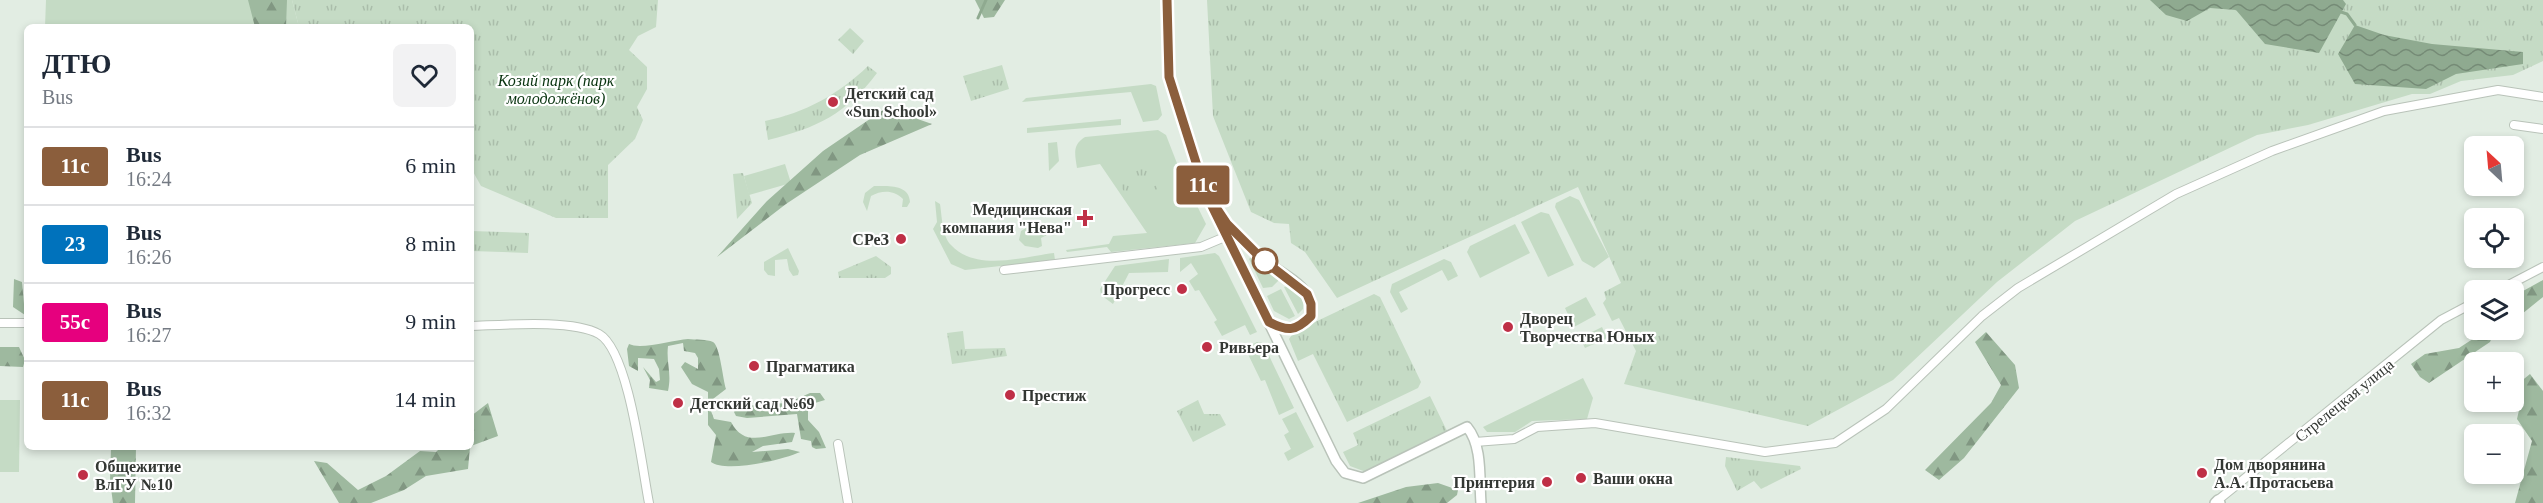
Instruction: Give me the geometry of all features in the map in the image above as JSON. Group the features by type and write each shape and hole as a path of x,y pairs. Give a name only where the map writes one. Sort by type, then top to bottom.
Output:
{"street":[{"path":"1167,0 1169,77 1205,191 1336,461 1345,473 1363,478 1467,427 1475,442 1481,503"},
{"path":"1475,442 1514,439 1537,426 1595,423 1765,452 1835,443 1886,409 1982,316 2018,288 2176,194 2272,151 2384,111 2498,90 2543,97"},
{"path":"2514,125 2543,129"},
{"path":"1205,191 1236,233 1263,260 1307,294 1311,304 1311,316 1300,326 1283,330 1269,322"},
{"path":"1004,270 1201,247 1236,233"},
{"path":"2518,280 2543,267"},
{"name":"Стрелецкая улица","path":"2218,502 2441,320 2464,308"},
{"path":"0,323 24,323"},
{"path":"474,326 579,328 602,335 620,361 649,503"},
{"path":"838,444 848,503"}],"green space":[{"path":"46,0 292,0 298,24 45,24"},
{"path":"248,0 287,0 286,24 254,24"},
{"name":"Козий парк (парк молодожёнов)","path":"292,0 658,0 656,27 638,36 629,50 647,67 647,89 637,107 643,120 635,139 608,165 608,218 556,218 481,186 474,173 474,24 298,24"},
{"path":"975,0 1005,0 994,17 984,18"},
{"path":"1207,0 2543,0 2543,61 2513,75 2461,81 2430,94 2412,94 2308,125 2257,135 2075,221 1997,282 1893,380 1808,426 1624,384 1636,351 1619,318 1612,321 1603,303 1606,299 1604,292 1621,283 1578,187 1337,298 1305,252 1291,243 1289,224 1274,223 1251,212 1213,116"},
{"path":"850,28 864,41 853,54 838,40"},
{"path":"1002,65 1009,89 971,101 963,76"},
{"name":"Детский сад «Sun School»","path":"868,66 877,73 842,109 816,124 768,140 765,121 794,113 821,101"},
{"path":"1151,84 1156,86 1162,115 1158,120 1143,122 1131,92 1022,102 1026,98"},
{"path":"886,108 932,124 860,155 786,204 717,257 767,201 823,151"},
{"path":"1121,119 1121,125 1027,133 1027,128"},
{"path":"1158,130 1166,135 1180,171 1206,224 1195,243 1111,252 1107,247 1067,252 1066,250 1109,244 1113,236 1147,233 1100,164 1077,168 1075,150 1078,143 1085,137"},
{"path":"1057,142 1059,161 1049,171 1048,143"},
{"path":"1149,154 1158,189 1127,196 1119,184 1132,158"},
{"path":"785,164 791,183 749,195 744,176"},
{"path":"743,173 752,203 737,219 733,174"},
{"path":"874,186 891,186 902,189 909,196 910,202 907,207 902,207 903,199 899,196 888,192 879,193 871,196 867,211 863,202 865,193"},
{"path":"1570,196 1579,200 1609,257 1594,268 1582,261 1555,207 1556,203"},
{"path":"935,201 940,204 948,241 961,253 973,258 1000,261 1054,253 1055,260 965,270 951,264 933,229 937,222"},
{"path":"1541,212 1549,214 1574,265 1548,277 1521,222"},
{"path":"1034,223 1049,229 1047,235 1041,238 1042,246 1038,248 1025,246 1019,240 1021,231"},
{"path":"1515,224 1530,253 1480,278 1467,252 1470,246"},
{"path":"474,231 529,233 528,253 474,251"},
{"path":"788,248 799,271 798,275 793,276 787,259 775,260 775,276 768,275 764,270 764,262"},
{"path":"1215,253 1219,256 1257,332 1250,335 1245,325 1222,336 1214,322 1217,320 1199,290 1195,291 1189,281 1198,274 1191,263 1180,272 1180,258"},
{"path":"876,256 891,267 891,274 885,278 839,278 838,272"},
{"path":"1251,257 1279,280 1272,287 1263,288 1249,259"},
{"path":"1169,259 1168,272 1129,273 1113,304 1101,295 1100,289 1115,266"},
{"path":"1444,259 1451,262 1458,276 1448,281 1442,270 1399,292 1408,309 1401,313 1390,292 1392,284"},
{"path":"14,279 22,282 24,314 13,307"},
{"path":"2543,280 2543,297 2524,312 2524,290"},
{"path":"1288,286 1303,300 1303,309 1298,314 1284,287"},
{"path":"1281,289 1295,316 1289,319 1274,311 1267,296"},
{"path":"1374,294 1380,297 1421,382 1418,388 1347,422 1313,354 1298,361 1289,339 1294,332"},
{"path":"1586,297 1596,315 1574,327 1565,308"},
{"path":"1602,327 1607,338 1585,348 1580,338"},
{"path":"963,331 965,349 1005,348 1007,356 952,364 947,333"},
{"path":"1986,332 2015,365 2019,388 1964,458 1939,480 1925,470 1991,403 2001,385 1975,342"},
{"path":"688,339 713,342 718,350 726,389 713,399 711,411 714,419 731,422 737,431 752,438 795,433 792,442 763,446 752,452 788,449 800,452 768,462 741,466 718,465 711,462 716,435 708,425 708,392 692,384 681,367 685,362 698,369 698,358 695,353 684,351 683,343 668,346 668,391 649,388 650,380 643,367 656,382 660,380 659,369 654,359 638,358 638,371 629,366 627,349 629,344 649,345"},
{"path":"2471,340 2491,340 2475,352 2464,352 2464,359 2429,383 2420,377 2411,364 2425,354 2459,348"},
{"path":"1257,342 1263,343 1294,408 1279,415 1265,380 1261,381 1245,348"},
{"path":"0,347 19,347 24,358 23,367 0,366"},
{"path":"2530,374 2543,391 2543,503 2515,503 2520,484 2524,484 2524,470 2532,441 2524,429 2524,424 2520,424 2517,419 2519,412 2524,412 2524,379"},
{"path":"1583,378 1593,398 1587,419 1532,421 1515,432 1487,432 1483,427"},
{"path":"810,393 820,393 825,400 808,405 808,420 819,432 826,448 816,449 812,447 811,441 801,439 797,414 747,418 736,416 734,412 738,406 788,403"},
{"path":"1430,396 1447,431 1366,472 1350,466 1343,452 1358,445 1353,433"},
{"path":"0,400 20,400 19,472 0,472"},
{"path":"1198,400 1204,414 1220,414 1226,425 1193,442 1177,411"},
{"path":"488,403 498,436 474,445 474,414"},
{"path":"1296,412 1314,447 1288,461 1284,453 1291,449 1284,435 1289,432 1282,419"},
{"path":"111,450 136,450 135,503 113,503 110,481"},
{"path":"438,450 470,450 468,469 426,476 404,490 371,503 339,503 314,461 327,463 358,490 386,476 420,451 436,452"},
{"path":"1726,457 1800,466 1801,469 1761,489 1754,481 1737,491 1725,466"},
{"path":"1438,483 1458,490 1457,495 1447,503 1358,503 1406,487"}],"water":[{"path":"2150,0 2343,0 2346,4 2319,53 2265,44 2236,10 2210,8 2187,21 2166,15"},
{"path":"2355,25 2384,35 2432,44 2523,52 2523,64 2456,74 2426,89 2355,84 2338,54"}],"waterway":[{"path":"978,18 986,0"},
{"path":"2341,12 2347,14 2355,25"}],"bus line":[{"name":"11с","path":"1167,0 1169,77 1205,191 1227,224 1263,260 1307,294 1311,304 1311,316 1300,326 1283,330 1269,322 1212,206"}],"place":[{"name":"Детский сад «Sun School»","path":"833,102"},
{"name":"Медицинская компания \"Нева\"","path":"1085,218"},
{"name":"СРеЗ","path":"901,239"},
{"name":"Прогресс","path":"1182,289"},
{"name":"Дворец Творчества Юных","path":"1508,327"},
{"name":"Ривьера","path":"1207,347"},
{"name":"Прагматика","path":"754,366"},
{"name":"Престиж","path":"1010,395"},
{"name":"Детский сад №69","path":"678,403"},
{"name":"Дом дворянина А.А. Протасьева","path":"2202,473"},
{"name":"Общежитие ВлГУ №10","path":"83,475"},
{"name":"Ваши окна","path":"1581,478"},
{"name":"Принтерия","path":"1547,482"}]}
